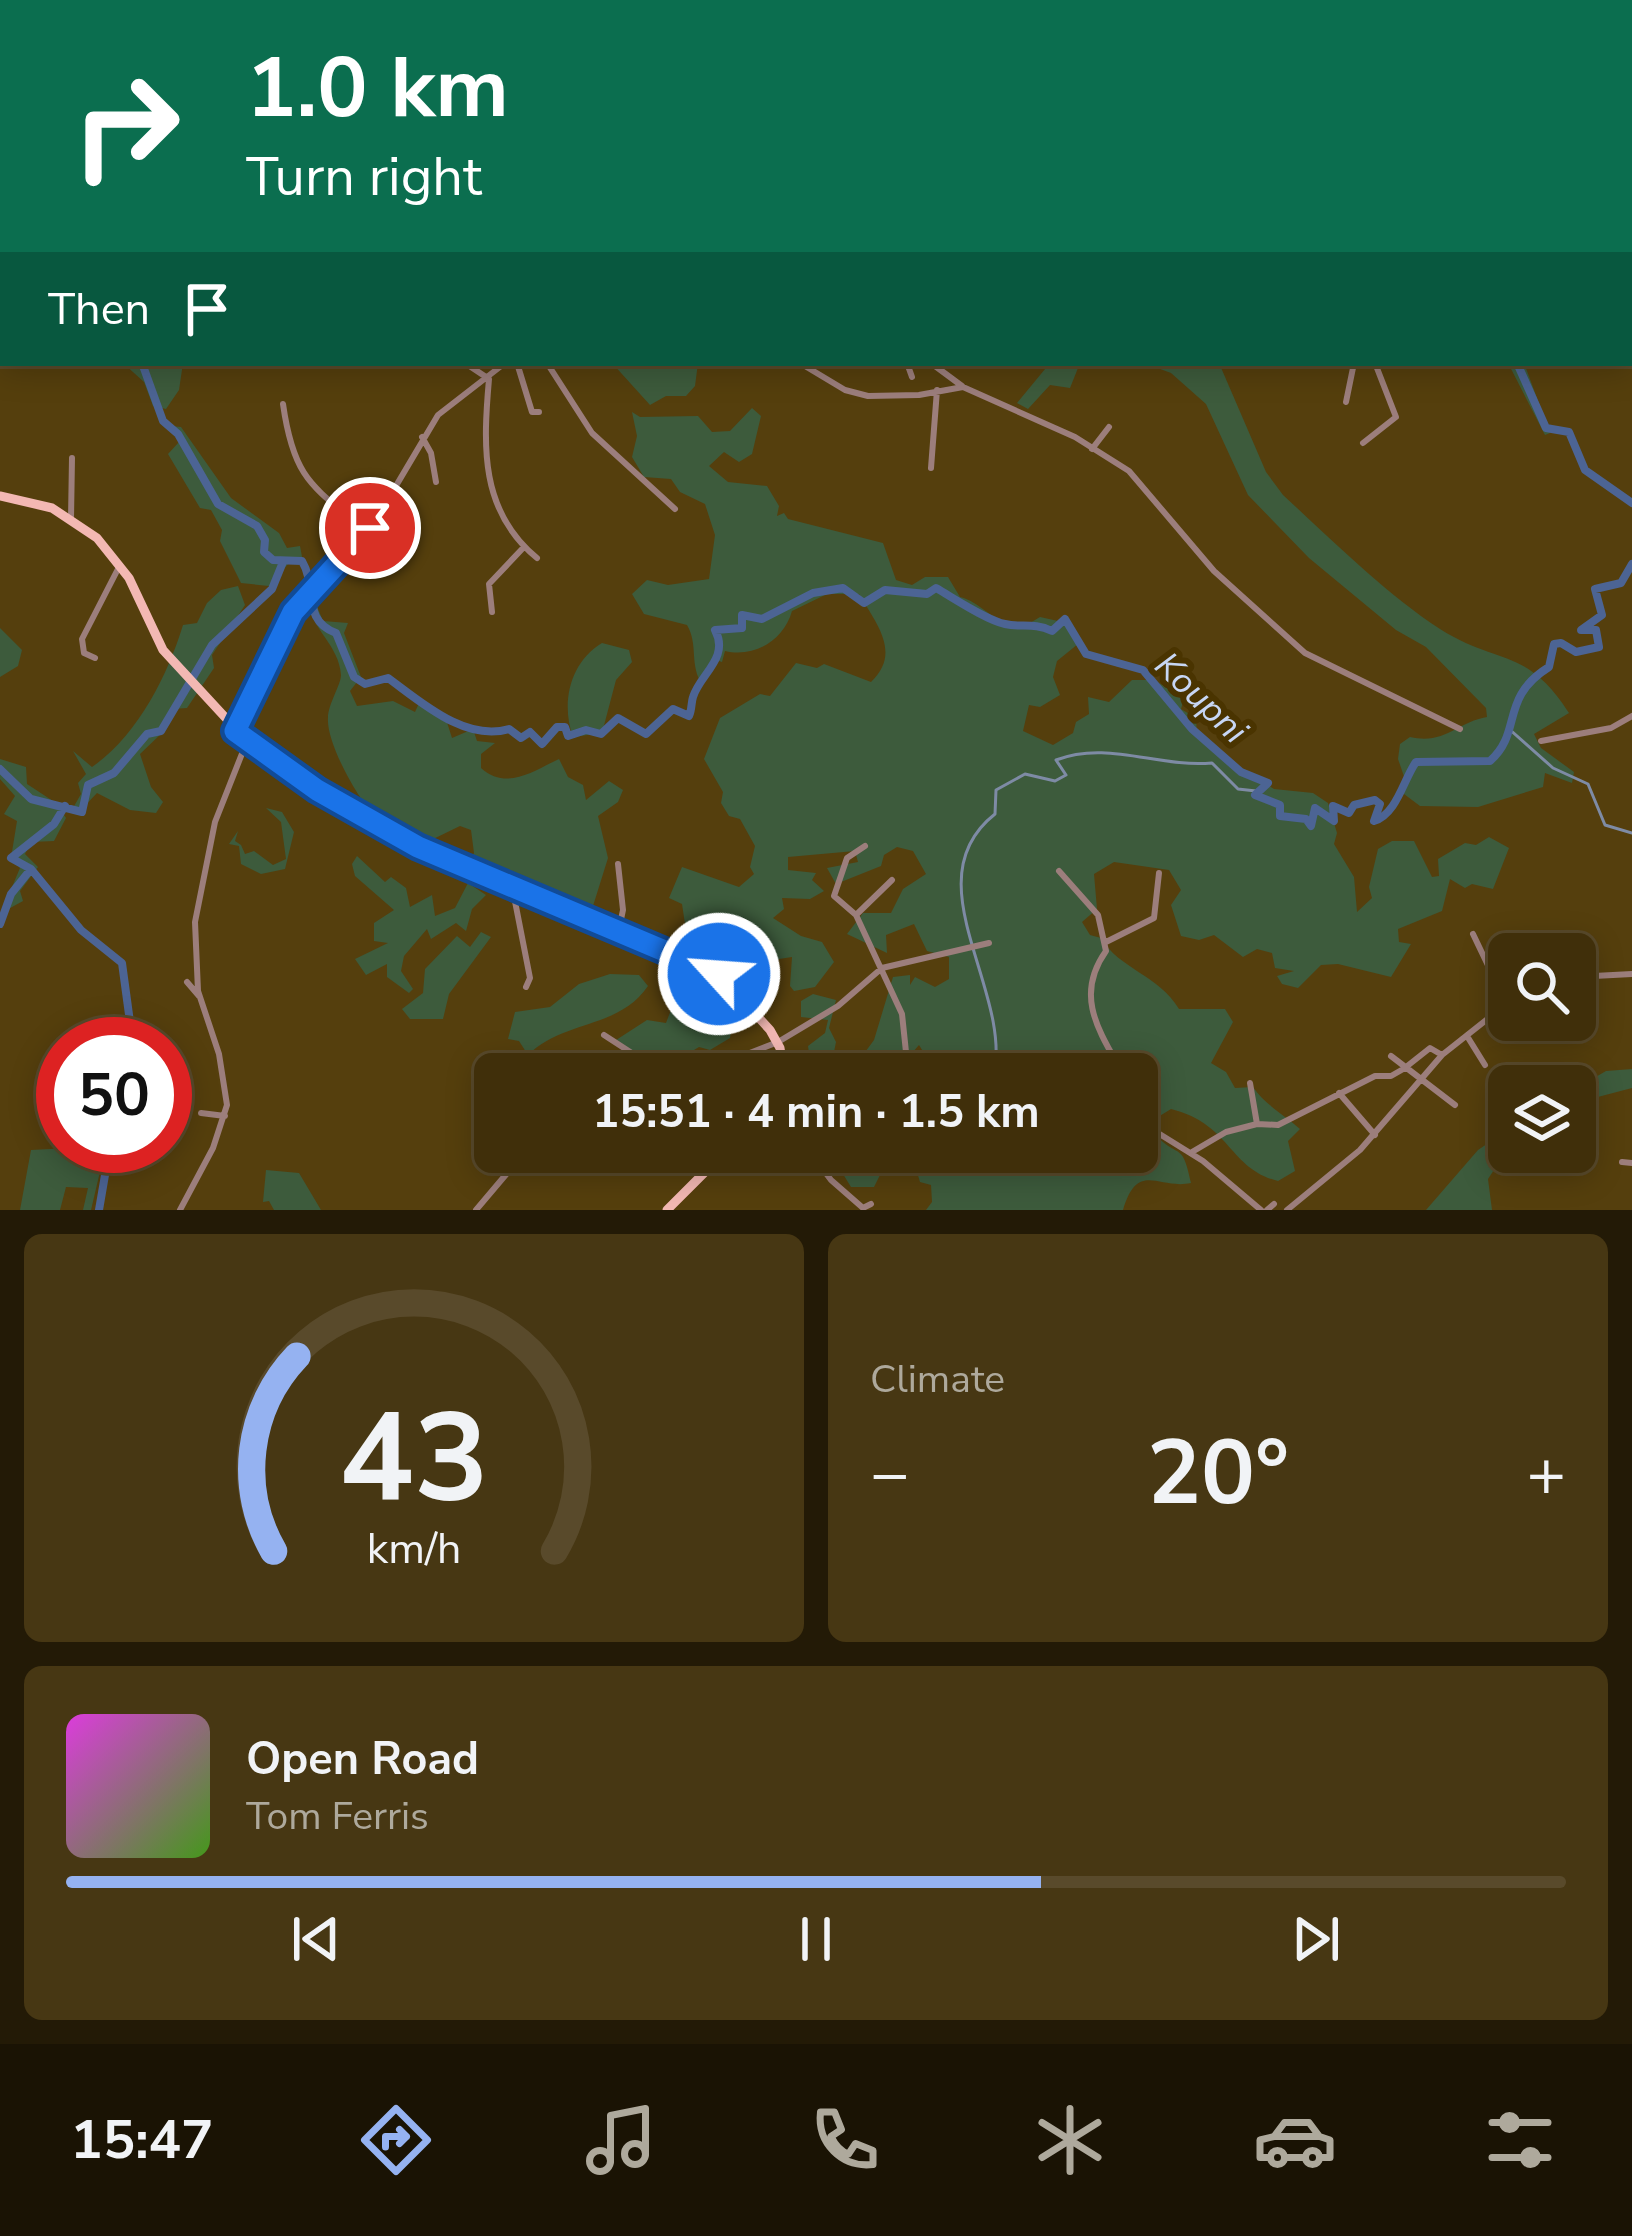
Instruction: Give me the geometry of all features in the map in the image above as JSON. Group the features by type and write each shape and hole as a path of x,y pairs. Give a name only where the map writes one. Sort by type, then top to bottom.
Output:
{"main road":[{"path":"0,496 40,504 71,519 120,565 158,642 247,741 377,826 719,974 778,1042 780,1053"},
{"path":"667,1210 704,1173"}],"street":[{"path":"470,366 486,375"},
{"path":"235,731 278,636 367,532 422,437 447,406 494,366"},
{"path":"519,366 532,412 539,412"},
{"path":"549,366 584,424 675,509"},
{"path":"806,366 858,394 919,395 963,387"},
{"path":"909,366 912,377"},
{"path":"935,366 963,387 1034,416 1129,471 1214,571 1305,652 1460,730"},
{"path":"1346,402 1353,366"},
{"path":"1363,442 1396,417 1376,366"},
{"path":"486,375 489,489 524,548 537,558"},
{"path":"931,468 937,390"},
{"path":"284,404 296,458 310,487 367,532"},
{"path":"1092,449 1109,427"},
{"path":"422,437 431,453 436,482"},
{"path":"71,519 72,458"},
{"path":"492,612 489,584 524,548"},
{"path":"95,658 81,648 82,639 120,565"},
{"path":"1541,741 1611,728 1632,716"},
{"path":"180,1210 225,1116 222,1067 199,996 197,904 215,822 247,741"},
{"path":"865,845 847,858 834,896 856,915 882,968 902,1014 906,1052"},
{"path":"618,864 619,929"},
{"path":"1059,871 1098,915 1106,942"},
{"path":"1114,1053 1089,1001 1091,974 1106,942 1154,918 1159,873"},
{"path":"856,915 892,880"},
{"path":"512,886 530,979 526,987"},
{"path":"1473,934 1488,964"},
{"path":"749,1053 778,1042 838,1006 882,968 989,943"},
{"path":"1596,975 1632,974"},
{"path":"188,982 199,996"},
{"path":"1287,1210 1316,1179 1375,1135 1442,1054 1488,1019"},
{"path":"604,1035 637,1053"},
{"path":"1467,1036 1485,1065"},
{"path":"1192,1153 1220,1134 1257,1124 1279,1125 1339,1093 1406,1067 1430,1048 1442,1054"},
{"path":"1391,1056 1455,1105"},
{"path":"1250,1083 1257,1124"},
{"path":"1339,1093 1375,1135"},
{"path":"201,1113 225,1116"},
{"path":"1158,1133 1267,1208"},
{"path":"1622,1162 1632,1163"},
{"path":"476,1210 507,1173"},
{"path":"826,1173 863,1208 871,1204"}],"green space":[{"path":"126,366 183,366 179,390 166,409 153,406 144,382"},
{"path":"615,366 698,366 695,386 686,396 666,396 650,405"},
{"path":"1048,366 1079,366 1070,388 1050,385 1028,409 1017,403"},
{"path":"1152,366 1220,366 1266,472 1283,495 1419,615 1461,641 1525,667 1554,692 1569,713 1534,734 1541,748 1574,772 1572,783 1545,773 1543,787 1478,807 1420,806 1400,791 1407,785 1398,759 1400,744 1410,737 1442,736 1487,717 1486,708 1426,647 1396,630 1309,558 1248,495 1206,404 1171,373"},
{"path":"1510,366 1525,366 1550,433 1545,435"},
{"path":"752,408 761,416 752,454 739,462 724,452 709,466 728,482 767,486 779,506 777,516 784,513 788,519 883,543 896,580 912,585 925,577 948,577 960,597 1010,626 1020,629 1040,617 1067,623 1078,644 1057,661 1053,677 1060,695 1040,707 1029,705 1023,731 1053,745 1073,733 1076,722 1089,714 1088,697 1109,702 1132,680 1154,680 1184,698 1181,709 1196,718 1197,736 1208,738 1216,752 1274,789 1313,793 1328,803 1337,833 1334,844 1354,877 1357,912 1372,898 1369,887 1378,849 1392,841 1414,841 1432,877 1439,876 1438,859 1465,843 1476,845 1489,837 1509,848 1493,889 1472,884 1465,888 1450,879 1442,911 1398,929 1399,942 1411,944 1391,977 1338,964 1321,965 1298,988 1282,984 1277,976 1294,971 1275,968 1272,953 1257,949 1243,957 1214,935 1199,940 1181,936 1171,905 1181,890 1169,870 1114,862 1094,874 1097,909 1082,922 1090,935 1101,938 1179,1009 1225,1009 1233,1022 1211,1063 1226,1072 1235,1088 1253,1087 1300,1129 1288,1141 1295,1171 1278,1181 1262,1175 1191,1116 1171,1109 1158,1117 1158,1053 924,1053 919,1045 912,1053 864,1053 874,1040 893,977 910,975 910,985 915,977 935,987 949,979 949,957 927,951 914,924 886,935 887,953 847,934 863,913 891,913 903,889 926,874 913,851 897,847 884,855 881,866 836,884 827,868 858,862 855,851 788,857 788,870 816,873 812,880 824,891 810,899 782,898 784,909 773,918 801,936 822,942 834,962 815,987 794,991 790,986 792,957 779,959 769,968 756,960 745,965 746,951 738,938 739,932 750,934 747,923 714,920 701,928 685,924 682,904 669,898 682,867 739,887 754,874 750,867 755,846 740,819 729,816 721,803 723,792 704,759 720,718 760,694 770,696 796,663 817,668 824,664 871,682 884,661 883,639 859,594 827,594 792,611 775,638 747,652 725,651 722,662 716,660 700,681 687,625 644,614 632,594 647,580 668,585 709,579 715,535 705,504 680,492 671,479 644,477 632,457 637,436 632,412 640,417 698,416 712,432 730,431"},
{"path":"171,426 181,427 231,498 279,533 287,548 300,546 303,562 289,563 269,586 241,583 211,510 200,508 168,454 179,442"},
{"path":"238,586 245,605 212,655 214,668 187,708 173,709 165,730 140,754 151,787 163,802 156,813 130,810 97,793 77,814 73,808 81,794 78,783 86,774 73,751 92,767 123,739 148,704 183,625 197,623 207,603 221,590"},
{"path":"308,602 316,604 323,621 348,623 344,633 361,677 350,691 357,706 393,701 415,712 420,701 445,716 452,738 473,729 477,741 495,743 481,754 481,768 500,778 520,777 559,759 568,777 583,785 586,800 609,781 623,790 618,802 598,816 608,858 593,906 568,903 468,865 474,853 471,830 460,826 423,844 373,815 333,743 328,718 341,675"},
{"path":"0,628 22,650 18,666 0,677"},
{"path":"602,643 629,650 632,662 616,680 602,733 573,737 568,711 571,685 582,661"},
{"path":"0,759 26,767 27,784 56,803 66,818 54,841 31,842 25,854 38,867 20,891 23,901 1,913 20,868 11,858 17,821 4,814 15,796 0,779"},
{"path":"266,808 282,812 294,832 285,869 261,874 241,864 239,846 229,844 238,831 235,841 241,845 245,854 254,851 273,865 286,859 281,822"},
{"path":"357,856 385,882 391,877 406,888 410,907 432,895 435,916 455,908 468,883 486,895 472,909 466,931 456,923 431,939 427,929 404,956 401,971 413,989 409,993 387,977 387,964 366,975 355,959 388,943 374,941 374,923 394,910 355,876 352,864"},
{"path":"481,932 491,937 449,994 443,1019 410,1019 402,1009 423,993 425,969 457,936 470,947"},
{"path":"610,974 639,975 648,986 622,1010 557,1036 531,1053 519,1041 508,1039 515,1012 550,1007 579,984"},
{"path":"670,977 692,984 690,993 701,996 709,1019 731,1032 730,1038 710,1050 699,1047 689,1053 626,1053 621,1044 613,1042 647,1020 666,1023 674,1002 665,981"},
{"path":"813,994 836,1000 829,1028 836,1042 838,1053 809,1053 808,1046 825,1033 828,1020 801,1017 801,1001"},
{"path":"1632,1069 1632,1088 1596,1097 1596,1077"},
{"path":"1158,1137 1182,1155 1191,1183 1142,1181 1123,1210 926,1210 932,1202 931,1185 920,1182 917,1173 1158,1173"},
{"path":"1488,1143 1492,1210 1426,1210"},
{"path":"31,1150 36,1150 36,1173 100,1173 91,1210 83,1210 88,1188 66,1187 60,1210 20,1210"},
{"path":"266,1170 299,1173 321,1210 274,1210 269,1201 263,1202"},
{"path":"881,1173 874,1187 851,1187 843,1174"}],"waterway":[{"name":"Koupni","path":"143,366 163,421 178,434 218,504 257,526 265,540 264,552 273,560 302,561 314,612 336,633 354,677 365,684 388,678 460,725 493,732 509,729 521,738 530,732 542,744 557,727 565,727 568,736 586,730 601,734 618,718 646,734 673,709 689,716 693,697 719,649 715,630 742,628 742,615 762,619 813,593 843,588 864,603 885,590 927,594 936,588 1005,624 1052,631 1065,619 1086,654 1143,670 1192,729 1241,772 1268,783 1255,795 1280,805 1280,816 1306,819 1311,826 1315,808 1334,821 1333,806 1349,813 1354,805 1375,800 1380,804 1374,821 1389,811 1416,762 1490,761 1506,738 1523,691 1549,667 1554,644 1576,652 1599,647 1596,630 1581,630 1602,615 1595,589 1621,583 1632,564"},
{"path":"1518,366 1546,428 1569,432 1585,470 1632,503"},
{"path":"0,769 31,799 82,812 88,785 114,773 147,734 161,731 212,645 272,589 283,562"},
{"path":"1508,728 1553,768 1588,784 1605,825 1632,833"},
{"path":"995,1053 990,1007 963,903 962,871 972,841 995,814 996,790 1025,774 1055,781 1066,775 1056,760 1114,753 1212,763 1238,789 1256,791"},
{"path":"0,924 11,894 31,869 11,858 54,824 65,806"},
{"path":"31,869 81,930 122,963 129,1017"},
{"path":"99,1210 105,1173"}],"route":[{"path":"370,528 293,612 254,683 235,731 317,790 418,847 719,974"}]}
